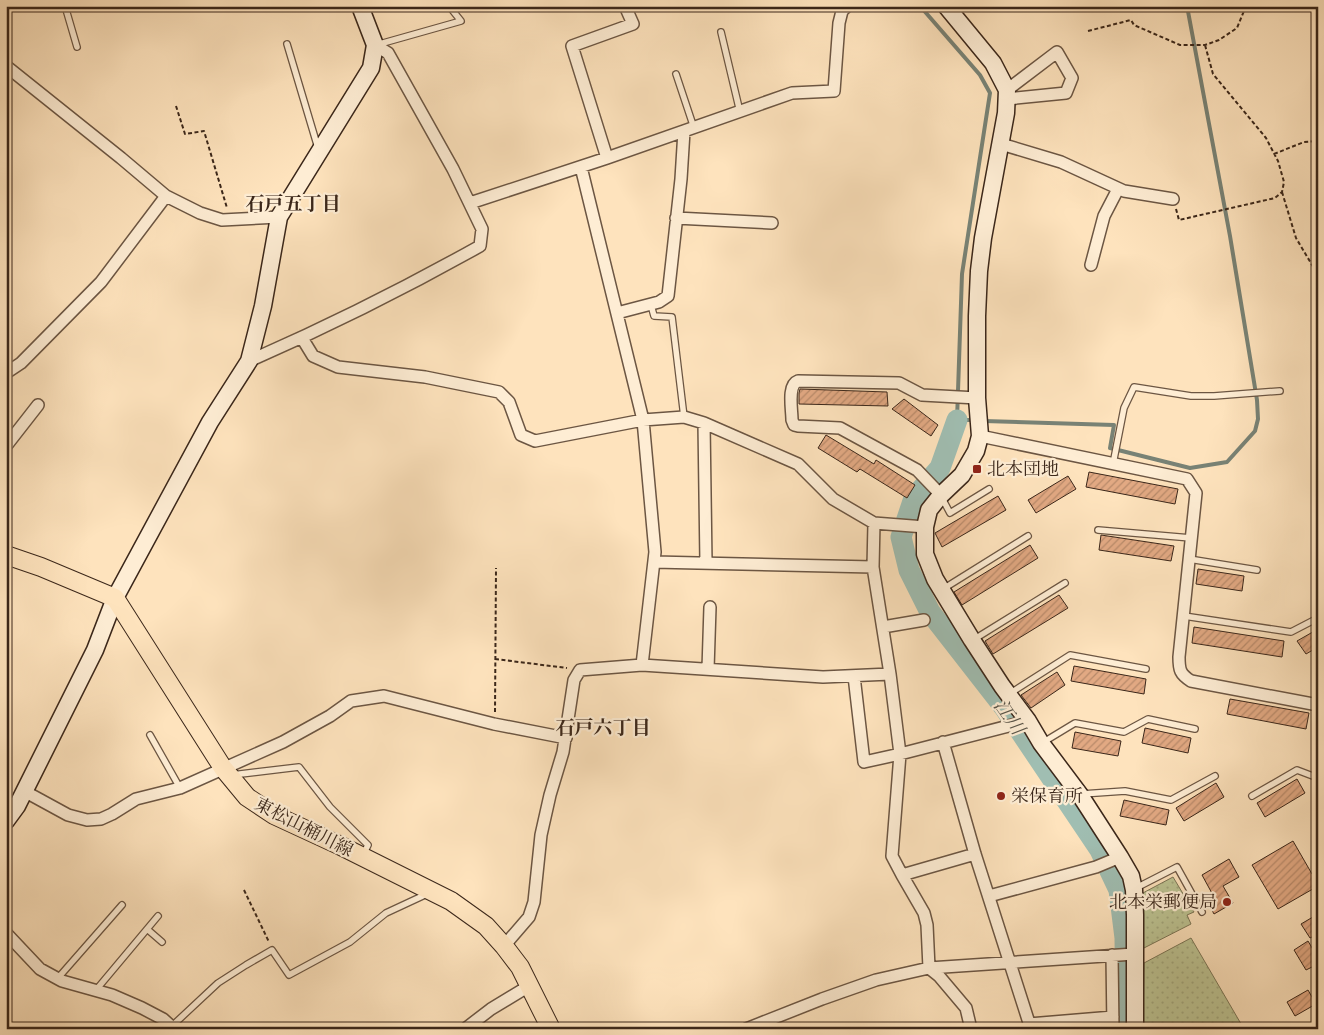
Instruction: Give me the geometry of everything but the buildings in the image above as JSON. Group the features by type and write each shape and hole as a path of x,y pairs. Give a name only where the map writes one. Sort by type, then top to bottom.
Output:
{"main road":[{"path":"6,555 41,567 115,598"},
{"name":"東松山桶川線","path":"115,598 226,772 247,797 274,815 362,856 451,901 486,926 520,967 551,1029"}],"street":[{"path":"6,821 17,806 94,650 115,598 210,422 249,361 264,306 279,217 371,68 375,45 360,6"},
{"path":"607,158 572,46 633,24 625,6"},
{"path":"470,203 581,167 792,93 834,91 839,23 842,11 847,6"},
{"path":"946,6 993,63 1007,95 1006,113 983,238 979,271 977,398 980,436 976,451 962,475 941,495 929,510 925,527 925,554 935,579 972,640 1008,695 1080,795 1131,876 1134,890 1135,916 1135,1029"},
{"path":"249,361 302,338 480,246 482,229 454,168 388,53 375,45"},
{"path":"1057,52 1072,78 1066,93 1007,95 1057,52"},
{"path":"6,66 166,196 200,213 222,220 279,217"},
{"path":"617,314 651,305 668,296 676,218 689,129"},
{"path":"1001,144 1061,162 1124,192 1173,199"},
{"path":"581,167 643,420 655,552 642,665"},
{"path":"1091,265 1104,216 1118,188"},
{"path":"6,373 21,363 101,282 166,196"},
{"path":"676,218 772,223"},
{"path":"302,338 312,356 338,367 425,377 499,392 509,402 521,436 535,441 643,420 684,417 704,423 798,464 833,499 874,523 925,527"},
{"path":"941,495 917,470 840,428 794,425 792,420 791,388 794,382 798,380 899,383 922,395 977,398"},
{"path":"6,446 38,405"},
{"path":"704,423 706,563"},
{"path":"980,436 1187,479 1196,493 1179,657 1179,668 1183,675 1192,681 1318,705"},
{"path":"874,523 874,567 900,754 892,856 924,912 927,925 929,968 939,976 966,1008 971,1029"},
{"path":"654,562 874,567"},
{"path":"708,669 710,607"},
{"path":"883,628 924,620"},
{"path":"504,946 529,917 534,902 541,835 566,738 574,680 580,670 642,665 822,677 890,674"},
{"path":"854,676 864,762 1028,721"},
{"path":"24,791 68,815 87,820 101,819 136,799 180,788 226,772 330,716 351,702 384,696 494,724 566,738"},
{"path":"942,742 975,854 1030,1026 1113,1023 1112,955"},
{"path":"902,875 975,854"},
{"path":"989,896 1096,867 1120,857"},
{"path":"6,933 40,969 58,978 112,995 142,1008 163,1019 173,1028"},
{"path":"746,1029 876,980 929,968 1134,954"},
{"path":"465,1029 491,1009 529,986"}],"lane":[{"path":"65,6 77,47"},
{"path":"375,45 461,21 449,6"},
{"path":"721,32 740,112"},
{"path":"287,44 320,152"},
{"path":"676,74 689,129"},
{"path":"651,305 654,316 672,317 684,417"},
{"path":"1113,464 1124,408 1134,386 1192,396 1280,391"},
{"path":"941,495 950,513 990,489"},
{"path":"1098,530 1191,538"},
{"path":"942,590 1028,536"},
{"path":"1189,559 1257,570"},
{"path":"972,640 1065,583"},
{"path":"1184,616 1291,632 1318,618"},
{"path":"1008,695 1070,655 1146,669"},
{"path":"1042,743 1075,724 1124,732 1148,719 1195,730"},
{"path":"150,735 180,788"},
{"path":"226,772 299,767 330,807 368,845 362,856"},
{"path":"1252,796 1297,770 1318,778"},
{"path":"1080,795 1125,791 1170,800 1215,776"},
{"path":"1134,890 1177,867 1202,912"},
{"path":"173,1028 218,983 272,950 289,975 350,942 386,913 432,892"},
{"path":"58,978 122,905"},
{"path":"96,990 158,916"},
{"path":"147,928 162,942"}],"path":[{"path":"1088,32 1131,20 1134,26 1180,45 1205,45 1219,40 1237,28 1246,6"},
{"path":"1205,45 1213,74 1266,138 1278,161 1284,182 1282,192 1296,238 1318,275"},
{"path":"176,106 185,134 204,131 231,220"},
{"path":"1274,154 1304,142 1318,141"},
{"path":"1173,199 1179,220 1275,198 1282,192"},
{"path":"494,724 496,568"},
{"path":"495,659 580,670"},
{"path":"244,890 272,950"}],"green space":[{"path":"1173,877 1194,912 1187,915 1191,924 1142,949 1141,894"},
{"path":"1191,938 1244,1029 1143,1029 1144,963"}],"waterway":[{"path":"920,6 980,75 990,93 962,274 957,420 974,420"},
{"path":"984,421 1114,425 1110,448 1190,468 1227,462 1255,431 1258,419 1257,400 1230,236 1187,6"},
{"name":"江川","path":"957,420 940,468 914,498 901,537 909,570 930,612 1004,707 1100,850 1119,890 1125,938 1126,1029"}],"place":[{"name":"北本団地","path":"977,469"},
{"name":"栄保育所","path":"1001,796"},
{"name":"北本栄郵便局","path":"1227,902"}],"district":[{"name":"石戸五丁目","path":"293,204"},
{"name":"石戸六丁目","path":"603,728"}]}
